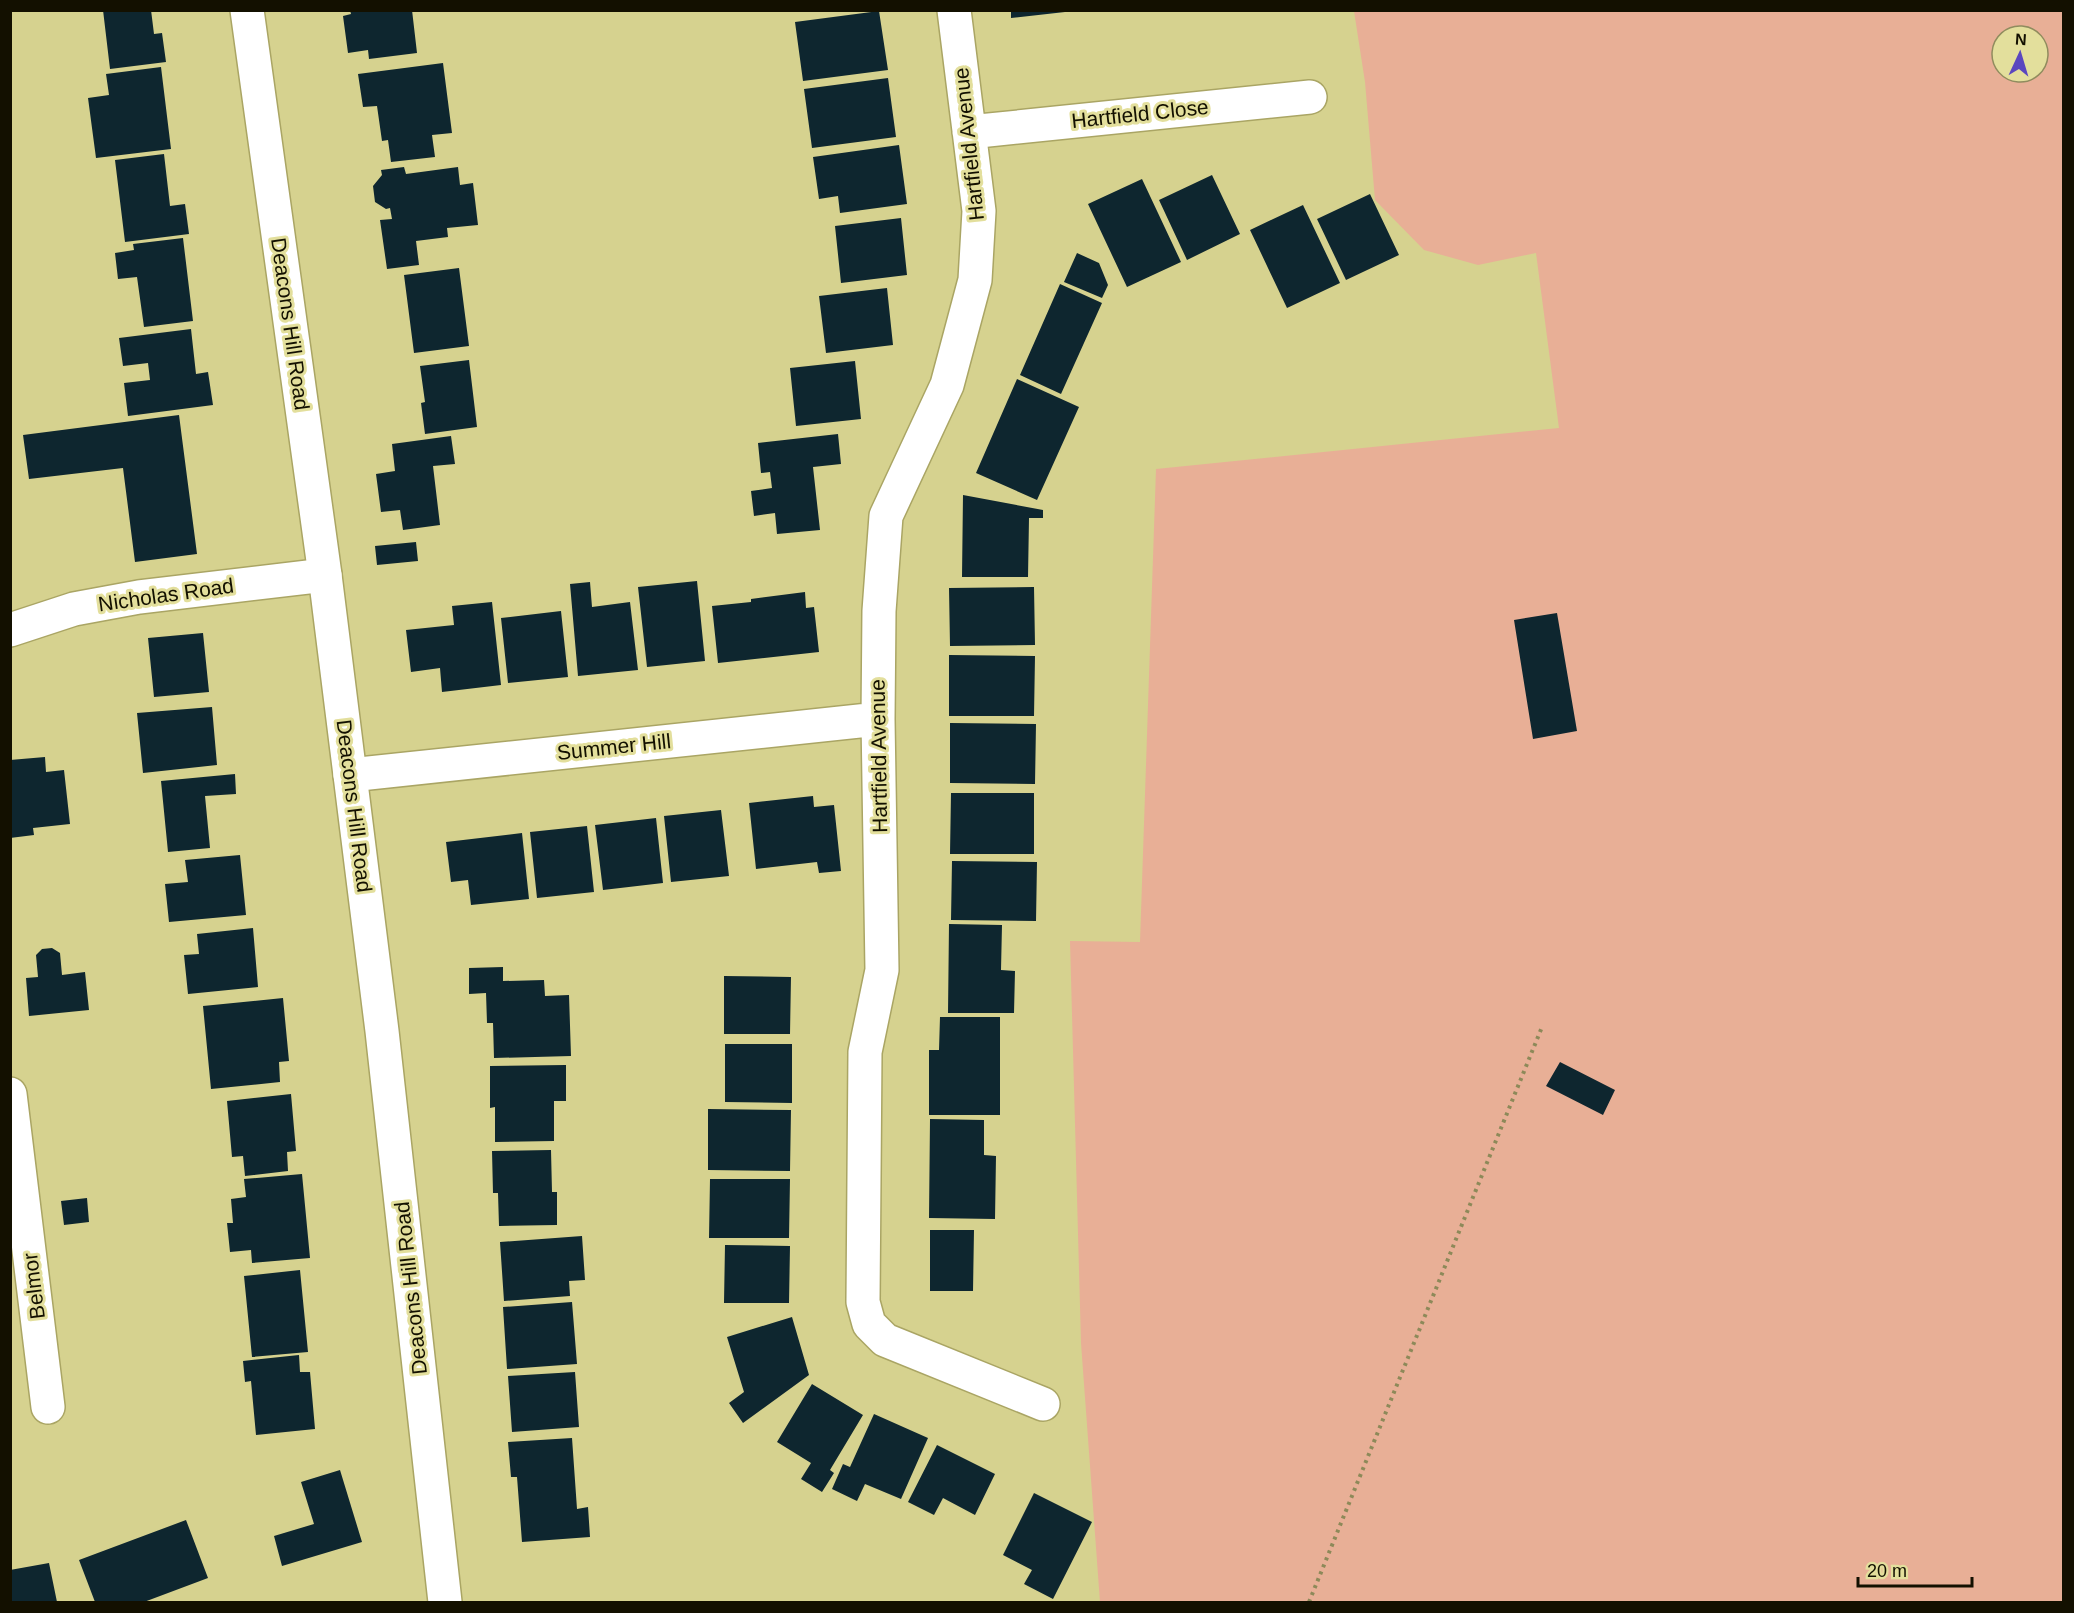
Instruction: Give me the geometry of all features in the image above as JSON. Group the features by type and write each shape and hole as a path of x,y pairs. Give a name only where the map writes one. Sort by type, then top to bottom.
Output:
{"street":[{"name":"Deacons Hill Road","path":"247,10 325,575 384,1042 446,1602"},
{"name":"Hartfield Avenue","path":"954,10 979,211 975,280 947,385 886,516 879,611 878,719 882,970 865,1052 863,1302 870,1324 885,1340 1044,1404"},
{"name":"Hartfield Close","path":"969,132 1310,97"},
{"name":"Nicholas Road","path":"10,630 74,609 139,597 325,575"},
{"name":"Summer Hill","path":"350,775 878,719"},
{"name":"Belmor","path":"10,1094 48,1407"}],"path":[{"path":"1309,1602 1542,1027"}],"shaded area":[{"path":"1354,11 2063,11 2063,1602 1100,1602 1081,1343 1070,941 1140,942 1156,469 1559,428 1536,253 1478,265 1424,250 1375,200 1365,82"}],"building":[{"path":"103,10 151,10 154,34 162,33 166,62 110,69"},
{"path":"350,10 412,10 417,53 369,59 368,50 348,53 343,16 351,14"},
{"path":"1011,10 1065,10 1065,12 1011,18"},
{"path":"879,11 888,70 803,81 795,22"},
{"path":"443,63 452,133 432,135 435,157 391,162 388,140 382,141 377,106 363,107 358,74"},
{"path":"161,67 171,149 96,158 88,98 109,95 106,74"},
{"path":"888,78 896,137 812,148 804,89"},
{"path":"899,145 907,204 840,213 838,196 819,199 813,157"},
{"path":"164,154 170,206 185,204 189,234 125,242 115,160"},
{"path":"404,167 406,174 458,167 460,185 473,183 478,225 447,228 448,237 416,241 419,265 387,269 380,220 392,219 390,208 386,209 375,202 373,186 382,175 381,170"},
{"path":"1212,175 1240,234 1187,260 1159,200"},
{"path":"1142,179 1181,262 1127,287 1088,204"},
{"path":"1370,194 1399,255 1346,280 1317,219"},
{"path":"1303,205 1340,283 1287,308 1250,230"},
{"path":"901,218 907,275 841,283 835,226"},
{"path":"183,238 193,321 144,327 137,277 118,279 115,253 134,250 133,244"},
{"path":"1077,253 1099,263 1108,285 1102,298 1064,282"},
{"path":"459,268 469,346 414,353 404,275"},
{"path":"1060,284 1102,303 1061,394 1020,375"},
{"path":"887,288 893,345 826,353 819,296"},
{"path":"191,329 196,374 208,372 213,405 128,416 124,383 150,380 148,363 123,366 119,338"},
{"path":"469,360 477,427 425,434 421,403 425,402 420,366"},
{"path":"855,361 861,419 796,426 790,368"},
{"path":"1017,379 1079,407 1037,500 976,473"},
{"path":"179,415 197,554 135,562 123,468 29,479 23,435"},
{"path":"838,434 841,464 813,467 820,530 777,534 775,513 754,516 751,491 772,488 770,472 761,473 758,443"},
{"path":"451,436 455,464 433,466 440,525 403,530 400,510 381,512 376,474 395,471 392,444"},
{"path":"963,495 1043,510 1043,518 1029,518 1028,577 962,577"},
{"path":"416,542 418,561 377,565 375,546"},
{"path":"697,581 705,661 647,667 638,587"},
{"path":"590,582 592,607 630,602 638,670 578,676 570,584"},
{"path":"1034,587 1035,645 950,646 949,588"},
{"path":"805,592 806,608 814,607 819,652 718,663 712,606 751,602 751,599"},
{"path":"492,602 501,685 442,692 440,668 411,672 406,630 454,625 452,606"},
{"path":"561,611 568,677 508,683 501,618"},
{"path":"1557,613 1577,731 1533,739 1514,620"},
{"path":"203,633 209,692 154,697 148,638"},
{"path":"949,655 1035,656 1034,716 949,716"},
{"path":"212,707 217,765 143,773 137,713"},
{"path":"950,723 1036,724 1035,784 950,783"},
{"path":"45,757 46,772 64,770 70,824 33,828 34,835 10,838 10,760"},
{"path":"235,774 236,794 205,796 210,848 168,852 161,781"},
{"path":"951,793 1034,793 1034,854 950,854"},
{"path":"813,796 814,807 834,805 841,871 819,873 817,862 756,869 749,803"},
{"path":"721,810 729,876 671,882 664,816"},
{"path":"656,818 663,883 603,890 595,825"},
{"path":"587,826 594,892 537,898 530,832"},
{"path":"522,833 529,899 471,905 468,880 451,882 446,842"},
{"path":"240,855 246,915 169,922 165,884 188,882 185,860"},
{"path":"952,861 1037,862 1036,921 951,920"},
{"path":"949,924 1002,925 1001,970 1015,971 1014,1013 948,1013"},
{"path":"253,928 258,987 188,994 184,955 199,954 197,934"},
{"path":"52,948 60,953 62,975 85,972 89,1010 29,1016 26,978 38,977 36,955 42,949"},
{"path":"503,967 503,981 544,980 545,996 569,995 571,1056 494,1058 493,1023 487,1023 486,993 469,994 469,968"},
{"path":"724,976 791,977 790,1034 724,1034"},
{"path":"283,998 289,1061 279,1062 280,1082 211,1089 203,1006"},
{"path":"940,1017 1000,1017 1000,1115 929,1115 929,1050 939,1050"},
{"path":"725,1044 792,1044 792,1103 725,1102"},
{"path":"1560,1062 1615,1090 1603,1115 1546,1086"},
{"path":"566,1065 566,1101 554,1101 554,1141 495,1142 495,1107 490,1108 490,1066"},
{"path":"291,1094 296,1151 287,1152 288,1171 245,1176 243,1156 232,1157 227,1101"},
{"path":"708,1109 791,1110 790,1171 708,1170"},
{"path":"930,1119 984,1120 984,1155 996,1156 995,1219 929,1218"},
{"path":"551,1150 552,1192 557,1192 557,1225 499,1226 498,1193 493,1193 492,1151"},
{"path":"302,1174 310,1258 252,1263 251,1250 230,1252 227,1223 233,1223 231,1199 246,1197 244,1179"},
{"path":"710,1179 790,1179 789,1238 709,1238"},
{"path":"87,1198 89,1222 64,1225 61,1201"},
{"path":"930,1230 974,1230 973,1291 930,1291"},
{"path":"582,1236 585,1280 569,1281 570,1296 504,1301 500,1242"},
{"path":"725,1245 790,1246 789,1303 724,1303"},
{"path":"300,1270 308,1352 252,1357 244,1276"},
{"path":"572,1302 577,1364 507,1369 503,1307"},
{"path":"792,1317 809,1375 743,1423 729,1403 744,1392 727,1337"},
{"path":"299,1355 300,1372 310,1372 315,1429 256,1435 251,1381 245,1382 243,1361"},
{"path":"575,1372 579,1427 512,1432 508,1376"},
{"path":"812,1384 863,1415 830,1470 834,1473 822,1492 801,1479 811,1463 777,1442"},
{"path":"874,1414 928,1438 901,1499 865,1484 857,1501 832,1489 843,1464 850,1467"},
{"path":"572,1438 577,1509 588,1507 590,1537 522,1542 517,1477 511,1477 508,1442"},
{"path":"937,1445 995,1474 975,1515 943,1498 934,1515 908,1502"},
{"path":"340,1470 362,1542 282,1566 274,1536 314,1524 301,1482"},
{"path":"1034,1493 1092,1522 1053,1599 1024,1584 1032,1570 1003,1555"},
{"path":"186,1520 208,1578 144,1602 95,1602 79,1560"},
{"path":"49,1563 57,1602 10,1602 10,1570"}]}
